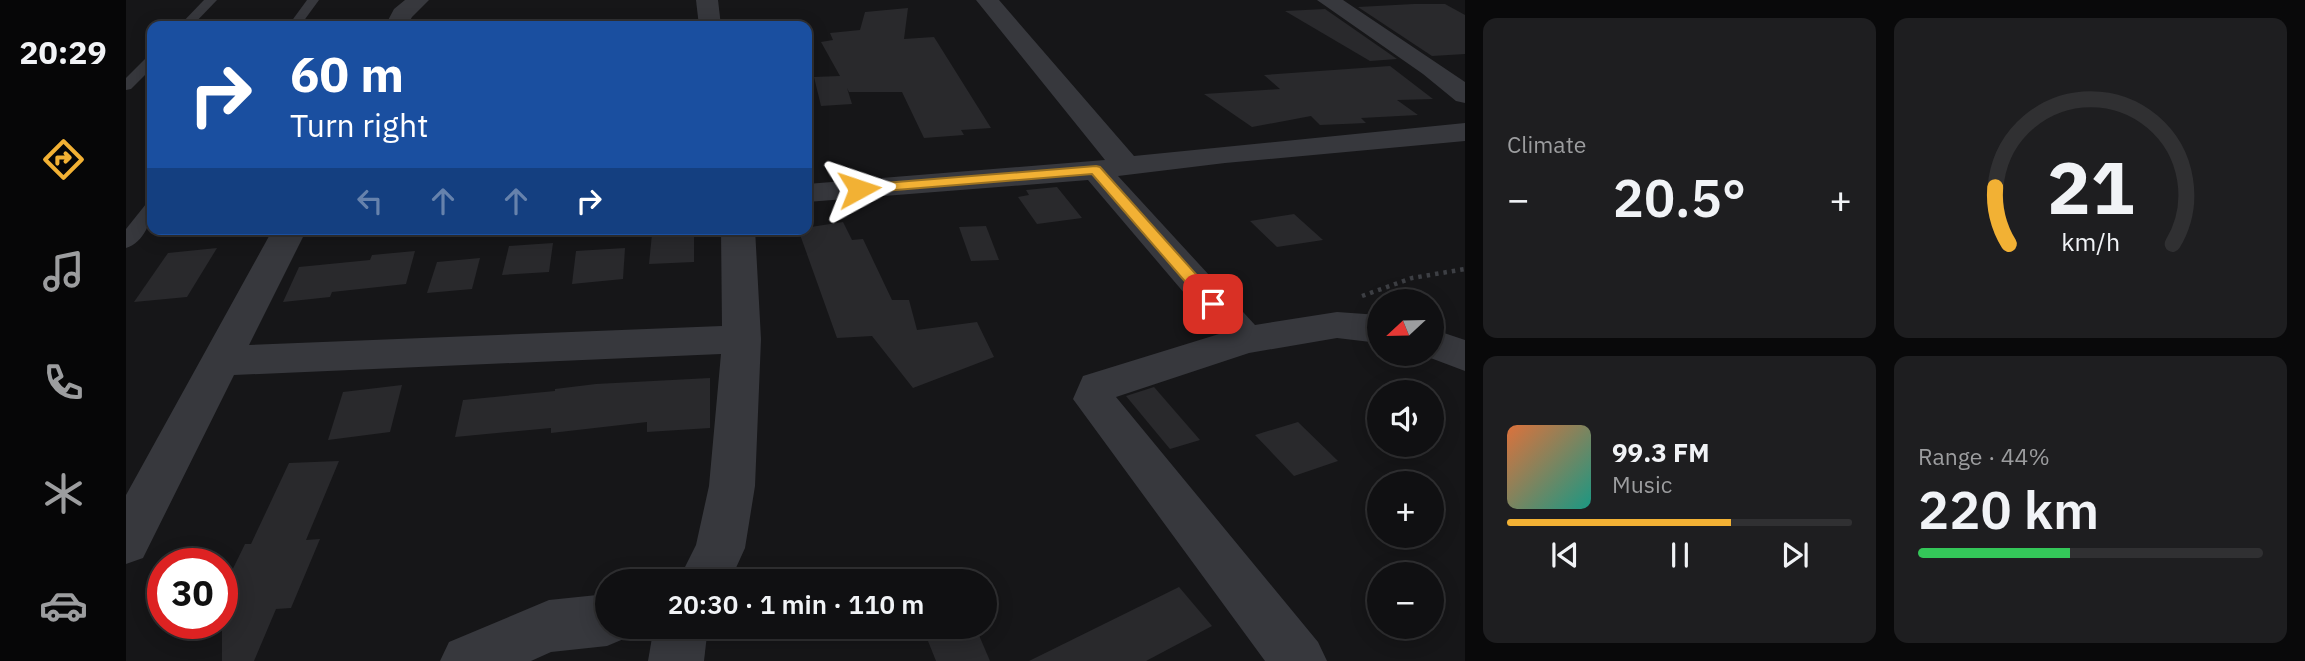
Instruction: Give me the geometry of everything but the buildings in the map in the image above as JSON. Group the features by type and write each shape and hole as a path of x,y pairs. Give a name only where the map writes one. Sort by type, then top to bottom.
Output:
{"street":[{"path":"398,21 402,14 418,0"},
{"path":"706,0 709,21"},
{"path":"987,0 1111,168 1246,341"},
{"path":"1328,0 1432,69 1465,95"},
{"path":"812,193 1111,168 1465,132"},
{"path":"126,542 287,235"},
{"path":"710,569 720,548 732,486 742,339 738,235"},
{"path":"1299,661 1094,400 1098,387 1246,341 1337,324 1367,328"},
{"path":"221,361 742,339"},
{"path":"1444,348 1465,356"},
{"path":"468,661 548,626 595,621"},
{"path":"677,661 680,639"}],"lane":[{"path":"191,21 211,0"},
{"path":"298,21 313,0"},
{"path":"126,86 147,65"},
{"path":"126,242 147,215"}],"path":[{"path":"1337,324 1346,308 1354,301 1387,284 1435,272 1465,269"}],"route":[{"path":"859,189 1096,170 1121,202 1213,304"}]}
